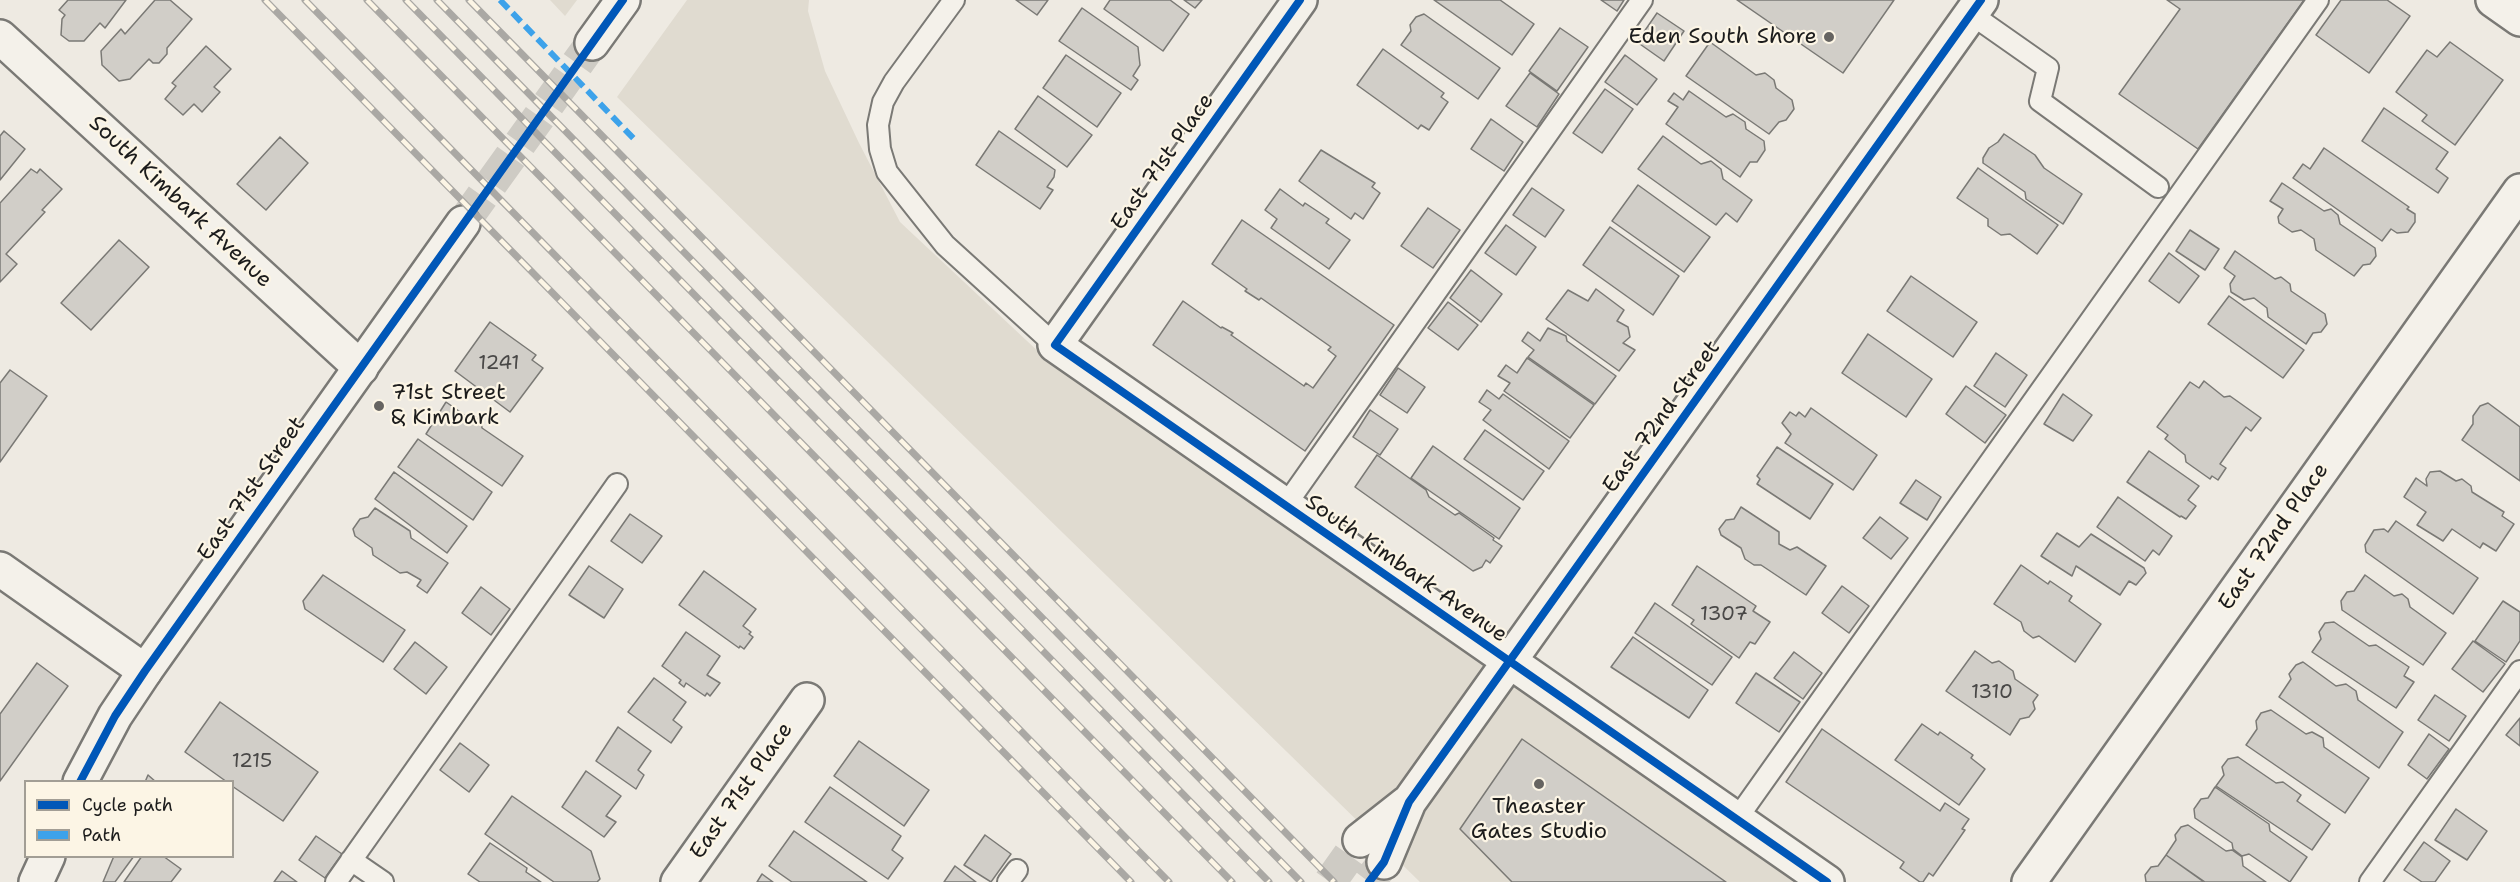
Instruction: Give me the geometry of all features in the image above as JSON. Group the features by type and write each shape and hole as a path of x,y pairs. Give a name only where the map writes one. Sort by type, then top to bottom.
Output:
{"street":[{"path":"592,43 623,0"},
{"name":"East 71st Place","path":"1055,345 1300,0"},
{"path":"2493,0 2520,19"},
{"name":"East 72nd Street","path":"1384,862 1409,802 1976,7"},
{"name":"South Kimbark Avenue","path":"0,37 361,368"},
{"name":"East 72nd Place","path":"2029,882 2520,191"},
{"name":"East 71st Street","path":"81,780 115,716 145,671 464,223"},
{"name":"South Kimbark Avenue","path":"1055,345 1827,882"},
{"path":"0,569 145,671"},
{"name":"East 71st Place","path":"678,882 807,700"},
{"name":"East 72nd Street","path":"1360,840 1409,802"},
{"path":"36,882 47,858"}],"lane":[{"path":"954,0 882,102 878,126 880,149 887,172 945,245 1055,345"},
{"path":"1285,506 1642,0"},
{"path":"1736,820 2318,0"},
{"path":"1976,7 2048,68 2040,101 2158,187"},
{"path":"336,882 617,484"},
{"path":"2370,882 2520,671"},
{"path":"351,860 383,882"}],"shaded area":[{"path":"550,0 577,0 565,16"},
{"path":"687,0 809,0 808,11 825,71 900,222 1042,355 1796,882 1420,882 617,97"}],"building":[{"path":"68,0 126,0 105,28 100,23 84,41 69,41 61,35 62,19 65,15 59,10"},
{"path":"155,0 170,0 192,19 167,48 167,54 159,63 153,63 149,59 130,79 119,81 102,65 101,51 121,29 125,34"},
{"path":"1016,0 1048,0 1037,15"},
{"path":"1110,0 1170,0 1189,14 1163,51 1104,9"},
{"path":"1184,0 1202,0 1195,8"},
{"path":"1434,0 1500,0 1534,24 1512,55"},
{"path":"1601,0 1624,0 1617,11"},
{"name":"Eden South Shore","path":"1737,0 1894,0 1843,73"},
{"path":"2167,0 2304,0 2198,149 2119,94 2180,9"},
{"path":"2341,0 2387,0 2410,16 2369,73 2316,35"},
{"path":"1082,8 1138,47 1140,65 1133,76 1138,80 1131,90 1059,41"},
{"path":"1657,13 1684,31 1664,61 1637,42"},
{"path":"1424,14 1500,68 1478,99 1401,45 1411,31 1410,25 1416,17"},
{"path":"1560,28 1588,47 1557,91 1529,71"},
{"path":"1710,42 1756,75 1765,73 1774,80 1776,88 1792,100 1794,109 1786,120 1779,122 1769,134 1686,76"},
{"path":"2450,42 2503,80 2455,145 2422,121 2427,115 2396,92 2427,50 2437,57"},
{"path":"206,46 231,69 214,87 220,92 202,112 194,104 183,115 165,99 176,86 172,83"},
{"path":"1383,49 1444,93 1441,97 1448,102 1429,130 1421,125 1418,129 1357,85"},
{"path":"1066,55 1121,93 1097,127 1043,88"},
{"path":"1625,55 1657,79 1637,105 1605,82"},
{"path":"1530,73 1559,94 1537,127 1506,106"},
{"path":"1605,89 1633,109 1602,153 1573,133"},
{"path":"1689,91 1726,117 1733,114 1745,122 1746,129 1764,141 1765,150 1757,162 1750,162 1740,177 1666,124 1678,107 1668,101 1674,93 1683,100"},
{"path":"1038,96 1092,135 1067,167 1015,129"},
{"path":"2384,108 2448,152 2436,169 2448,178 2438,193 2362,141"},
{"path":"1491,119 1523,142 1504,171 1471,149"},
{"path":"4,131 25,149 0,180 0,136"},
{"path":"999,131 1055,170 1054,177 1047,187 1053,190 1040,209 976,165"},
{"path":"2004,134 2035,155 2044,168 2082,194 2063,224 2026,199 2025,192 1983,163 1983,158 1989,148"},
{"path":"1663,136 1701,164 1711,161 1721,169 1723,179 1752,200 1737,222 1726,213 1716,225 1638,169"},
{"path":"280,137 308,163 266,210 237,184"},
{"path":"2324,148 2409,207 2407,209 2415,214 2415,222 2408,232 2397,233 2391,229 2382,241 2293,178 2303,164 2310,169"},
{"path":"1321,150 1375,183 1372,187 1380,193 1363,219 1355,213 1351,219 1299,181"},
{"path":"1978,168 2058,225 2037,254 2010,234 2001,235 1988,226 1988,219 1957,198"},
{"path":"31,169 37,173 40,169 62,189 42,210 45,212 6,254 17,264 0,282 0,203"},
{"path":"2282,183 2324,211 2331,209 2338,215 2340,224 2375,248 2376,256 2370,264 2363,265 2354,276 2316,250 2314,239 2301,230 2292,232 2279,223 2278,217 2283,209 2270,201"},
{"path":"1638,185 1710,237 1684,272 1612,221"},
{"path":"1532,188 1564,210 1545,237 1513,215"},
{"path":"1280,189 1303,206 1305,203 1329,219 1326,223 1350,240 1329,269 1271,228 1277,219 1265,210"},
{"path":"1428,208 1460,230 1433,268 1401,246"},
{"path":"1242,220 1394,325 1305,451 1153,345 1183,301 1221,328 1233,333 1231,335 1304,386 1306,383 1313,388 1336,356 1328,350 1331,347 1261,298 1259,300 1245,291 1247,289 1212,264"},
{"path":"1506,225 1536,247 1516,275 1485,253"},
{"path":"1610,227 1679,276 1653,315 1583,265"},
{"path":"2190,230 2219,249 2205,270 2176,251"},
{"path":"119,240 149,267 91,330 61,303"},
{"path":"2235,251 2275,279 2281,277 2290,284 2291,291 2325,314 2327,324 2321,332 2313,333 2306,344 2268,317 2267,308 2254,298 2244,300 2231,292 2230,284 2235,276 2224,268"},
{"path":"2169,253 2199,276 2179,303 2149,281"},
{"path":"1471,270 1502,294 1481,322 1450,298"},
{"path":"1911,276 1977,322 1953,357 1887,311"},
{"path":"1596,289 1624,310 1617,321 1628,327 1630,337 1623,343 1635,350 1619,371 1546,319 1568,290 1588,301"},
{"path":"2229,296 2304,350 2283,378 2208,324"},
{"path":"1448,302 1478,325 1458,350 1428,328"},
{"path":"490,322 536,355 532,360 543,368 510,412 455,371"},
{"path":"1548,328 1566,336 1567,341 1616,376 1595,404 1528,357 1534,350 1522,341 1528,332 1540,341"},
{"path":"1868,334 1932,379 1906,417 1842,373"},
{"path":"1996,353 2027,375 2005,407 1974,386"},
{"path":"1527,358 1594,405 1570,438 1504,391 1510,383 1498,376 1506,365 1517,373"},
{"path":"1398,368 1425,387 1407,413 1380,395"},
{"path":"10,370 47,396 0,462 0,383"},
{"path":"2204,381 2224,397 2230,396 2261,418 2251,431 2246,427 2220,464 2226,468 2218,480 2212,476 2210,479 2186,462 2185,455 2165,439 2168,435 2157,427 2190,382 2199,388"},
{"path":"1966,386 2006,415 1985,443 1946,414"},
{"path":"1487,390 1499,399 1503,394 1569,441 1549,469 1483,420 1491,410 1479,402"},
{"path":"2063,394 2092,415 2073,441 2044,424"},
{"path":"446,402 466,416 473,415 481,421 482,428 523,456 502,486 426,434"},
{"path":"2488,403 2520,427 2520,481 2462,440 2473,424 2473,416 2480,406"},
{"path":"1811,408 1877,455 1853,490 1785,443 1791,434 1782,423 1790,412 1796,416 1799,412 1805,417"},
{"path":"1370,410 1398,429 1380,455 1353,437"},
{"path":"1485,430 1544,471 1523,500 1464,459"},
{"path":"418,439 492,492 473,520 398,467"},
{"path":"1433,446 1520,508 1499,539 1411,478"},
{"path":"1777,447 1833,484 1810,519 1757,484 1760,479 1757,476"},
{"path":"2149,451 2199,486 2188,500 2196,506 2186,519 2127,482"},
{"path":"1377,455 1426,490 1429,497 1455,515 1459,513 1494,538 1493,540 1502,546 1490,563 1486,560 1482,567 1473,571 1355,487"},
{"path":"2440,471 2456,481 2462,479 2471,486 2472,492 2504,512 2502,516 2514,524 2496,551 2483,543 2480,548 2452,529 2443,541 2417,525 2426,512 2404,497 2416,478 2427,486 2426,479 2430,472"},
{"path":"394,472 467,526 447,553 375,499"},
{"path":"1916,480 1941,497 1927,520 1900,503"},
{"path":"2118,497 2172,536 2159,555 2153,550 2145,561 2097,527"},
{"path":"1741,507 1779,532 1779,544 1790,550 1797,547 1826,566 1806,595 1761,565 1754,565 1745,559 1741,548 1721,535 1719,529 1726,520 1734,519"},
{"path":"375,508 410,531 411,538 448,563 427,593 417,586 421,580 407,572 400,573 373,555 372,548 355,536 353,529 360,519 368,517"},
{"path":"630,514 662,536 642,563 611,541"},
{"path":"1880,517 1908,538 1891,559 1863,538"},
{"path":"2396,521 2478,578 2453,614 2366,552 2365,545 2374,530 2384,529 2388,532"},
{"path":"2057,533 2079,547 2091,534 2144,568 2146,573 2136,585 2129,581 2120,595 2076,566 2072,576 2041,556"},
{"path":"2021,565 2048,584 2050,581 2072,596 2069,601 2101,624 2075,662 2039,636 2033,638 2024,631 2021,622 1994,604"},
{"path":"589,566 623,589 604,618 569,595"},
{"path":"1697,566 1756,606 1753,611 1770,622 1755,644 1750,642 1739,658 1691,624 1694,620 1672,605"},
{"path":"704,571 756,609 743,626 751,632 749,634 753,637 744,649 740,646 739,648 679,605"},
{"path":"323,575 405,630 383,662 305,609 303,601"},
{"path":"2365,575 2394,596 2402,594 2408,599 2410,607 2446,633 2423,665 2342,610 2341,601 2347,592 2354,591"},
{"path":"1842,586 1869,606 1849,633 1822,613"},
{"path":"481,587 510,609 491,635 462,613"},
{"path":"2503,601 2520,612 2520,641 2506,662 2475,641"},
{"path":"1655,603 1732,657 1712,685 1635,633"},
{"path":"2334,622 2369,646 2376,645 2409,667 2404,676 2414,682 2396,708 2312,652 2321,639 2319,632 2325,623"},
{"path":"686,632 720,656 707,675 720,683 710,696 707,693 705,696 686,683 684,687 679,683 681,680 662,666"},
{"path":"1633,637 1708,690 1689,718 1611,667"},
{"path":"2473,641 2505,664 2483,692 2452,669"},
{"path":"415,642 447,667 426,694 394,669"},
{"path":"1975,651 1992,663 1999,661 2013,671 2015,679 2038,695 2033,702 2035,709 2029,717 2020,719 2010,735 1946,691"},
{"path":"1794,652 1822,673 1803,699 1774,678"},
{"path":"2303,662 2336,686 2346,684 2356,691 2358,700 2403,732 2379,768 2279,697 2291,679 2289,674 2296,665"},
{"path":"37,663 68,686 0,781 0,714"},
{"path":"1756,673 1800,702 1779,732 1736,703"},
{"path":"654,678 686,702 673,720 682,727 671,743 628,712"},
{"path":"2435,695 2466,716 2449,741 2418,720"},
{"path":"220,702 318,772 283,821 234,787 234,780 224,780 185,752"},
{"path":"2271,710 2306,734 2312,732 2323,738 2324,747 2369,778 2345,813 2246,745 2257,729 2256,721 2261,713"},
{"path":"2520,718 2520,746 2506,735"},
{"path":"1922,724 1938,735 1940,732 1973,755 1971,758 1985,769 1959,805 1895,760"},
{"path":"618,727 651,751 638,770 644,775 636,789 596,761"},
{"path":"1822,729 1940,811 1945,803 1969,819 1962,829 1965,830 1933,876 1929,873 1923,882 1920,882 1900,868 1904,862 1786,782"},
{"path":"2429,734 2449,749 2427,779 2408,765"},
{"name":"Theaster Gates Studio","path":"1522,739 1726,882 1512,882 1460,829"},
{"path":"859,741 929,790 904,826 834,776"},
{"path":"460,743 489,765 469,792 440,770"},
{"path":"2238,757 2276,783 2283,782 2301,795 2297,801 2330,824 2312,850 2216,786 2224,775 2222,767 2228,759"},
{"path":"586,771 621,796 606,816 616,822 604,837 562,807"},
{"path":"830,787 901,836 892,850 903,858 888,879 805,822"},
{"path":"2215,787 2269,824 2270,831 2307,857 2290,882 2249,854 2242,856 2233,849 2232,843 2195,818 2194,809 2201,799 2208,798"},
{"path":"512,796 591,851 600,879 597,882 554,882 485,834"},
{"path":"2456,809 2487,831 2467,860 2435,840"},
{"path":"2188,825 2226,851 2232,850 2242,857 2243,866 2266,882 2205,882 2166,855 2176,840 2175,835 2181,827"},
{"path":"794,831 867,882 792,882 769,866"},
{"path":"985,835 1011,854 991,882 964,865"},
{"path":"316,836 342,854 325,878 299,860"},
{"path":"2424,842 2450,861 2435,882 2422,882 2404,870"},
{"path":"490,843 527,868 526,872 541,882 480,882 468,874"},
{"path":"2166,855 2204,882 2146,882 2145,875 2151,867 2158,866"},
{"path":"113,858 133,858 115,882 103,882"},
{"path":"141,858 166,858 181,869 171,882 124,882"},
{"path":"955,866 976,882 944,882"},
{"path":"282,871 297,882 274,882"},
{"path":"762,874 773,882 757,882"}],"tunnel":[{"path":"463,223 592,43"},
{"path":"1330,882 1360,840"},
{"path":"1369,882 1384,862"}],"railway":[{"path":"265,0 1131,882"},
{"path":"305,0 1169,882"},
{"path":"367,0 1232,882"},
{"path":"406,0 1269,882"},
{"path":"437,0 1301,882"},
{"path":"469,0 1334,882"}],"marked path":[{"path":"500,0 636,141"}],"cycle path":[{"path":"81,780 115,716 145,671 623,0"},
{"path":"1300,0 1055,345 1827,882"},
{"path":"1369,882 1384,862 1409,802 1981,0"}],"place":[{"name":"Eden South Shore","path":"1829,37"},
{"name":"71st Street & Kimbark","path":"379,406"},
{"name":"Theaster Gates Studio","path":"1539,784"}]}
